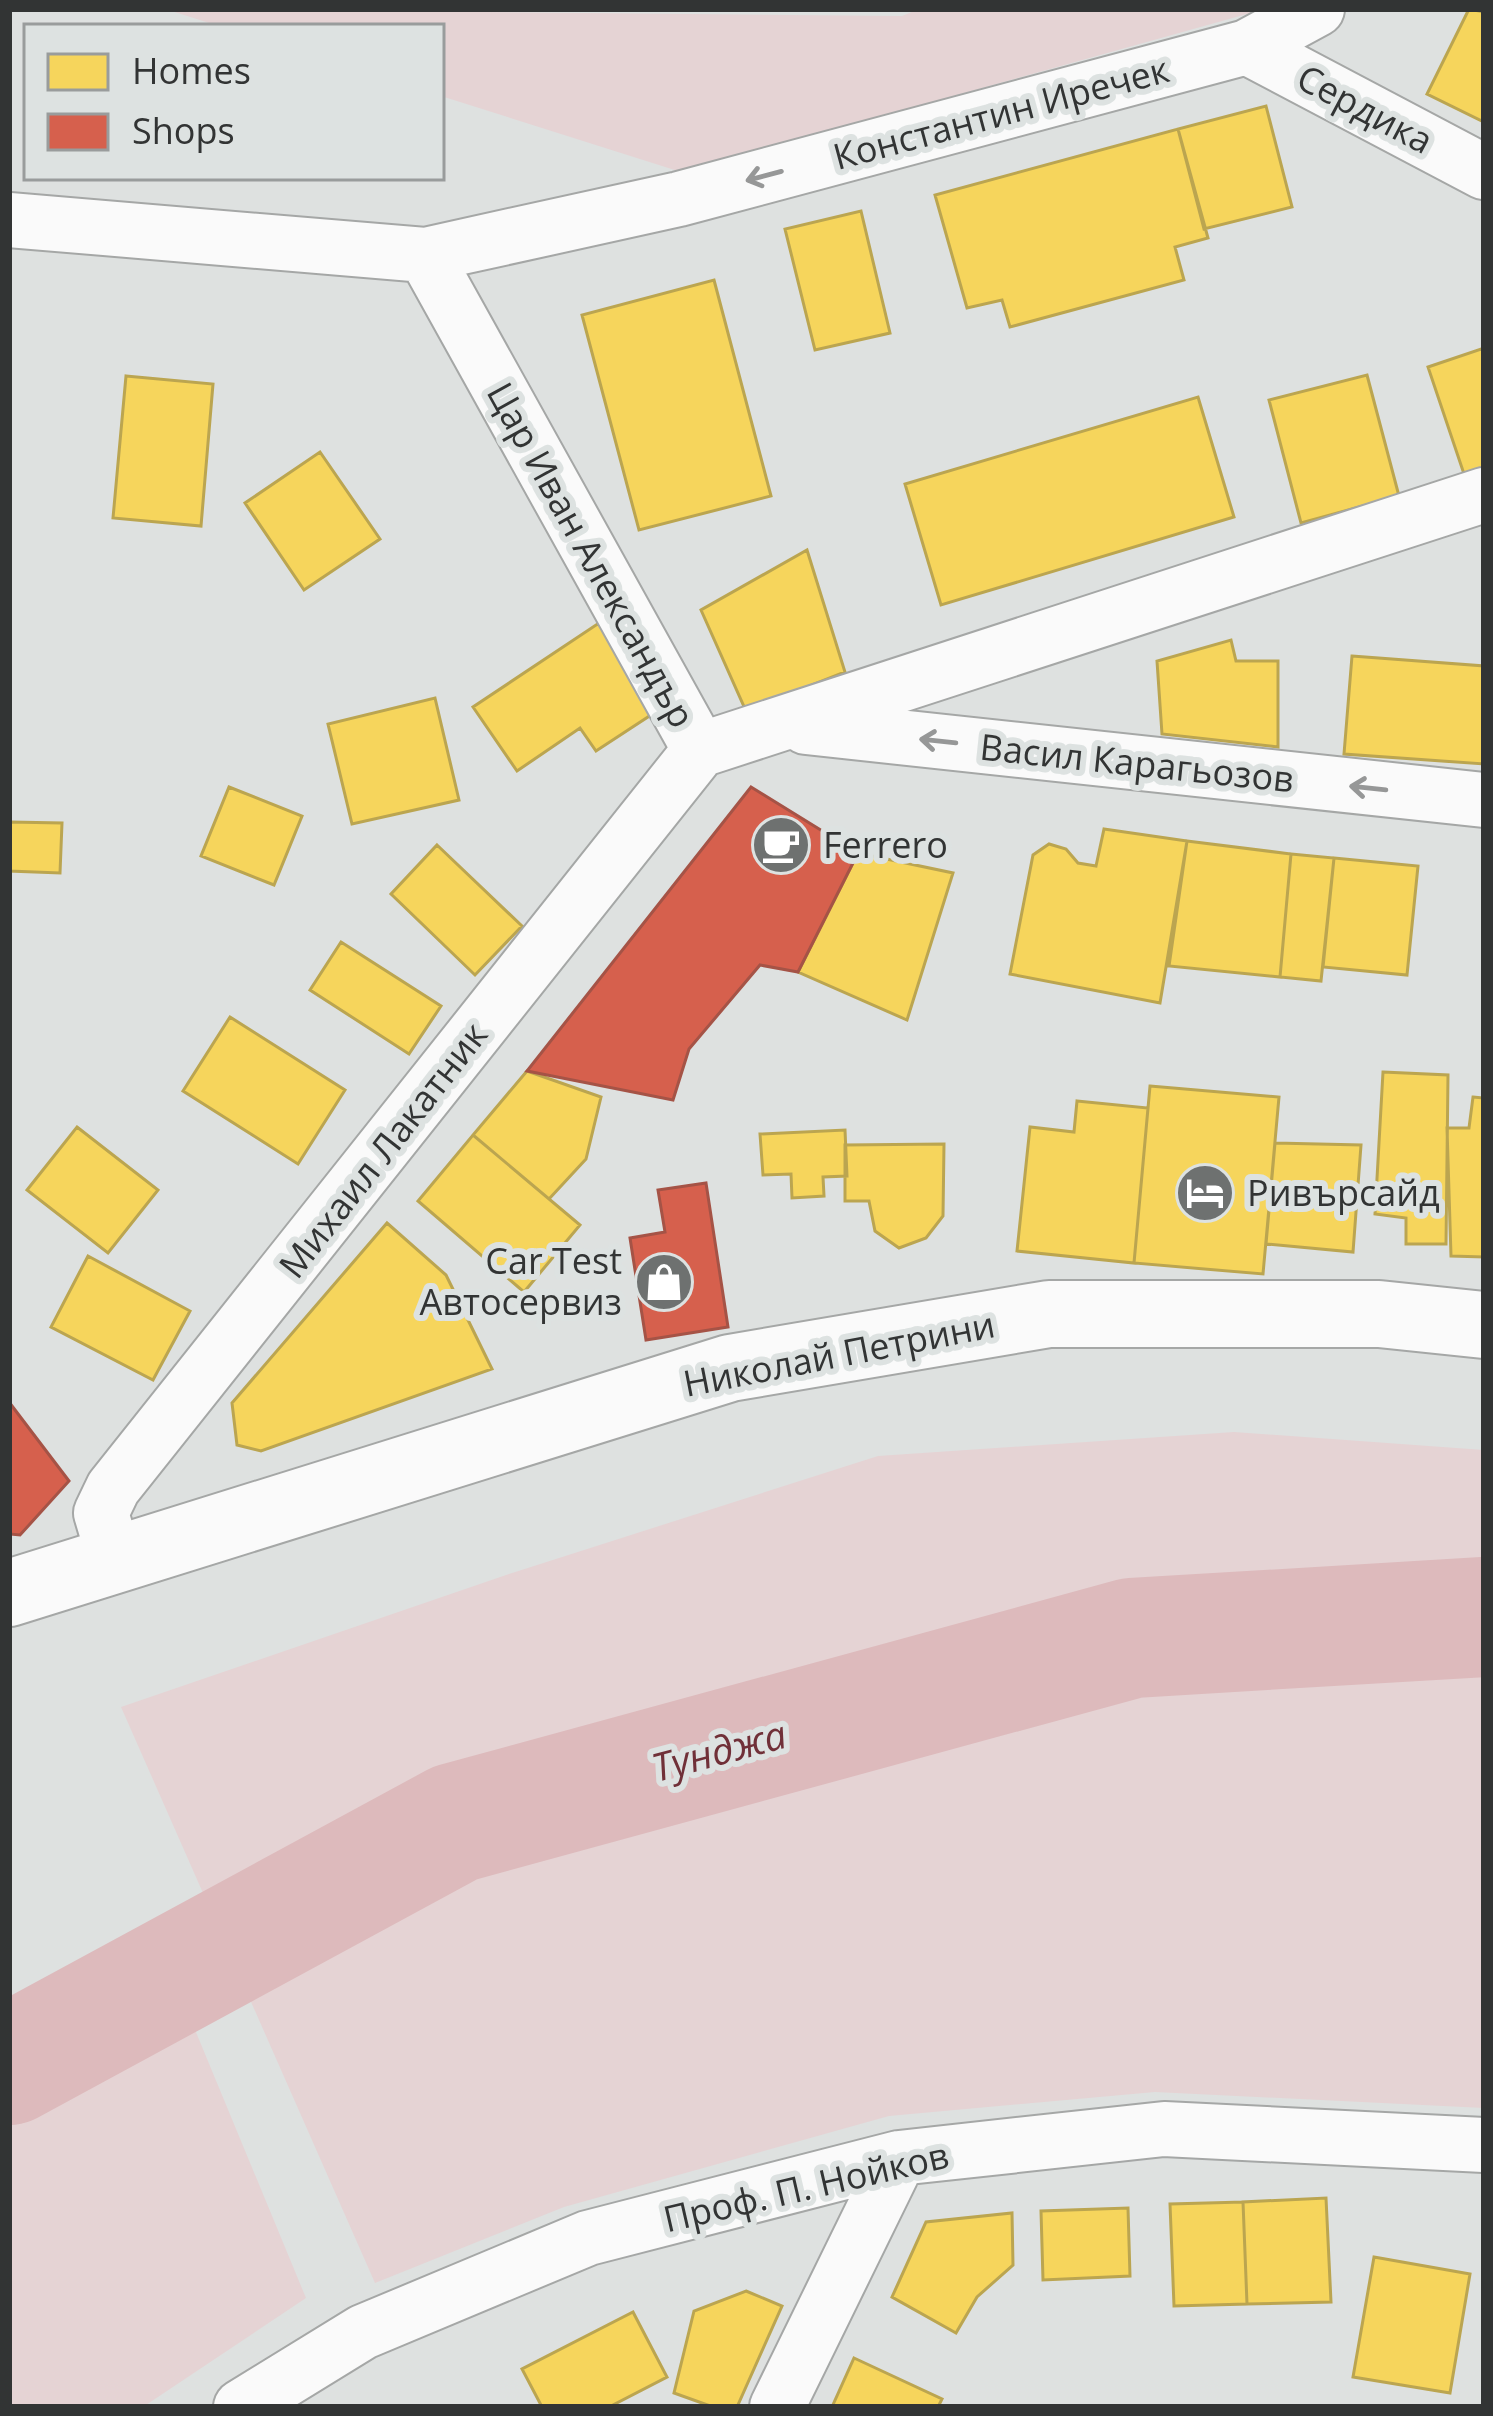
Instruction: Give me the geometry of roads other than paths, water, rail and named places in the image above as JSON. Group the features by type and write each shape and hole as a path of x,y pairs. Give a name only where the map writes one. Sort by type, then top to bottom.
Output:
{"street":[{"name":"Константин Иречек","path":"425,255 680,199 1247,46 1316,9"},
{"name":"Сердика","path":"1247,46 1484,172"},
{"path":"9,220 425,255"},
{"name":"Цар Иван Александър","path":"425,255 700,750 790,725 1484,494"},
{"name":"Васил Карагьозов","path":"790,725 1484,800"},
{"name":"Михаил Лакатник","path":"115,1560 101,1513 113,1489 700,750"},
{"name":"Николай Петрини","path":"9,1593 753,1364 1049,1314 1378,1314 1484,1325"},
{"name":"Проф. П. Нойков","path":"241,2407 363,2332 588,2238 899,2158 1163,2129 1484,2145"},
{"path":"777,2407 899,2158"}],"waterway":[{"name":"Тунджа","path":"9,2065 455,1823 1132,1638 1484,1617"}],"place":[{"name":"Ferrero","path":"781,845"},
{"name":"Ривърсайд","path":"1205,1193"},
{"name":"Car Test Автосервиз","path":"664,1282"}]}
